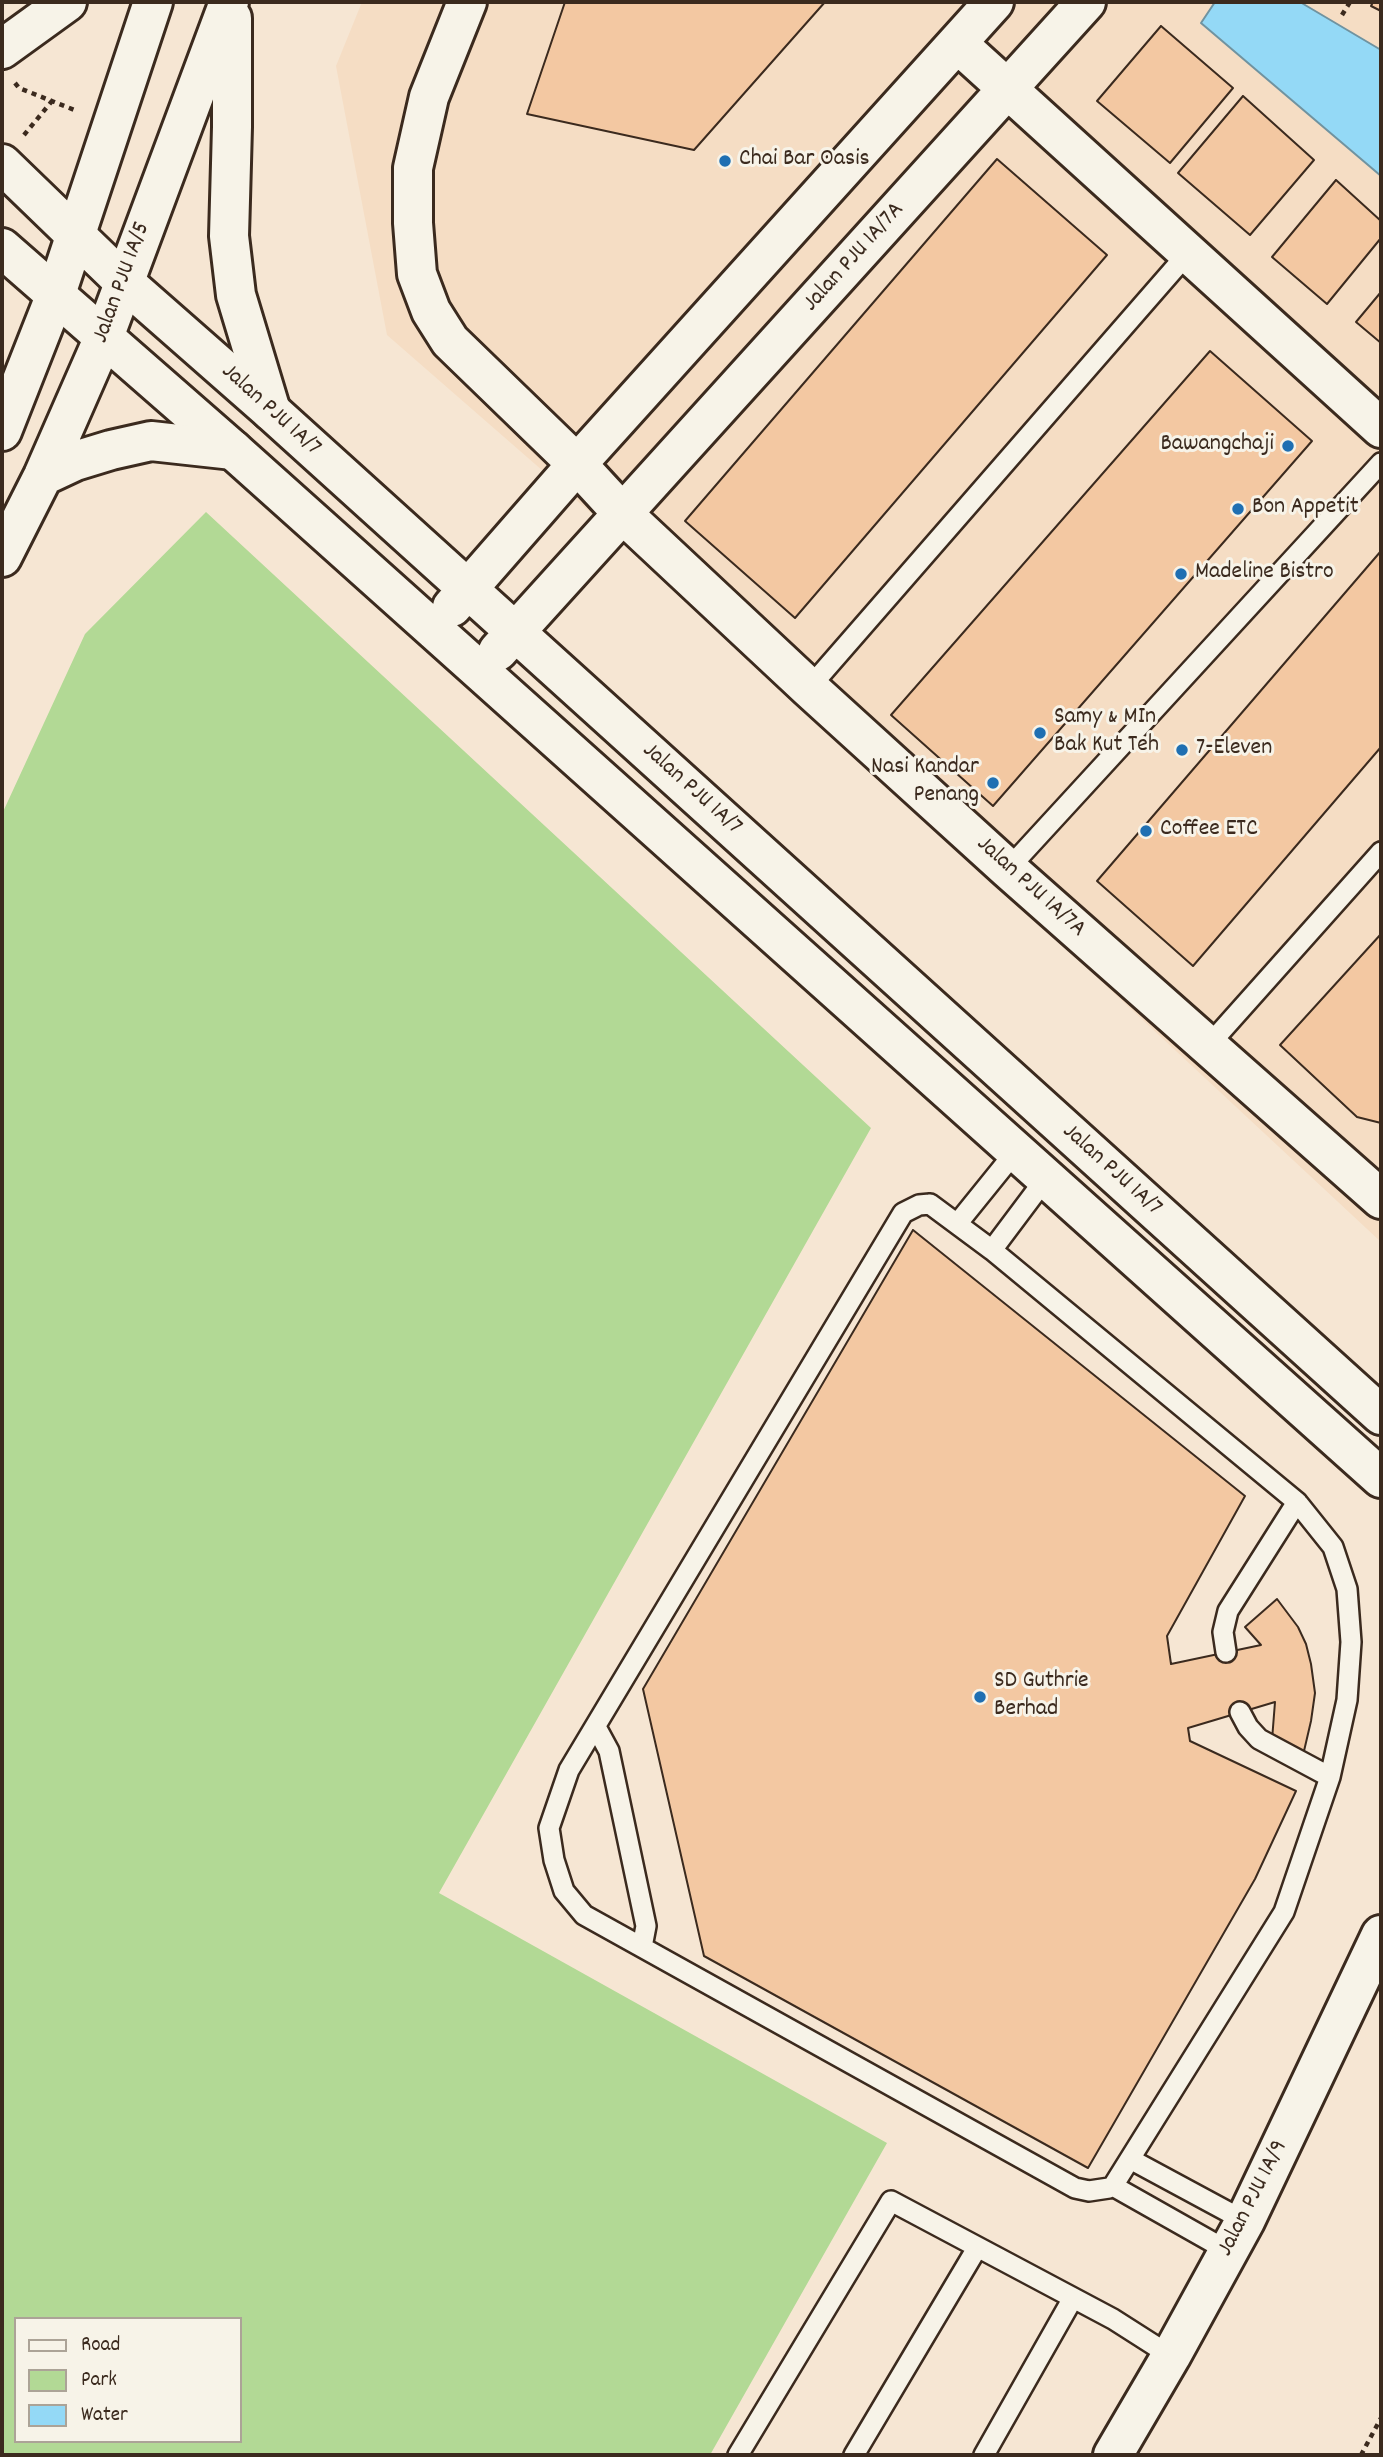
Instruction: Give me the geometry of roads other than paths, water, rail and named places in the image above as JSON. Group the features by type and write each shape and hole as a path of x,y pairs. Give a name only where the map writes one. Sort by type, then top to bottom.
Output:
{"street":[{"path":"6,63 67,2"},
{"path":"2,431 56,294 153,2"},
{"path":"230,2 232,127 229,236 236,295 271,411"},
{"name":"Jalan PJU 1A/5","path":"2,557 43,476 104,337 230,2"},
{"name":"Jalan PJU 1A/7A","path":"467,2 429,97 413,168 417,274 431,312 450,341 577,464 623,514 809,688 1008,869 1381,1199"},
{"path":"432,629 577,464 994,2"},
{"name":"Jalan PJU 1A/7A","path":"480,671 1086,2"},
{"path":"957,43 1381,428"},
{"name":"Jalan PJU 1A/7","path":"2,164 123,281 271,411 1381,1415"},
{"name":"Jalan PJU 1A/7","path":"2,248 233,450 1381,1478"},
{"path":"43,476 75,461 151,441 233,450"},
{"name":"Jalan PJU 1A/9","path":"1113,2455 1237,2236 1381,1935"}],"lane":[{"path":"809,688 1188,253"},
{"path":"1008,869 1381,463"},
{"path":"1208,1046 1381,852"},
{"path":"957,1224 1016,1151"},
{"path":"992,1250 1046,1178"},
{"path":"1113,2186 1284,1912 1331,1777 1347,1700 1351,1642 1346,1589 1334,1547 1297,1502 992,1250 930,1204 919,1205 903,1213 569,1770 549,1828 554,1860 564,1891 584,1914 1076,2188 1089,2191 1113,2186 1237,2236"},
{"path":"1226,1652 1223,1632 1228,1611 1297,1502"},
{"path":"1240,1712 1259,1739 1331,1777"},
{"path":"596,1727 608,1751 646,1926 642,1947"},
{"path":"1130,2159 1237,2236"},
{"path":"738,2455 891,2201 1113,2319 1171,2356"},
{"path":"854,2455 977,2248"},
{"path":"984,2455 1073,2298"}],"water":[{"path":"1215,2 1300,2 1381,50 1381,176 1201,23"}],"place":[{"name":"Chai Bar Oasis","path":"725,161"},
{"name":"Bawangchaji","path":"1288,446"},
{"name":"Bon Appetit","path":"1238,509"},
{"name":"Madeline Bistro","path":"1181,574"},
{"name":"Samy & MIn Bak Kut Teh","path":"1040,733"},
{"name":"7-Eleven","path":"1182,750"},
{"name":"Nasi Kandar Penang","path":"993,783"},
{"name":"Coffee ETC","path":"1146,831"},
{"name":"SD Guthrie Berhad","path":"980,1697"}]}
